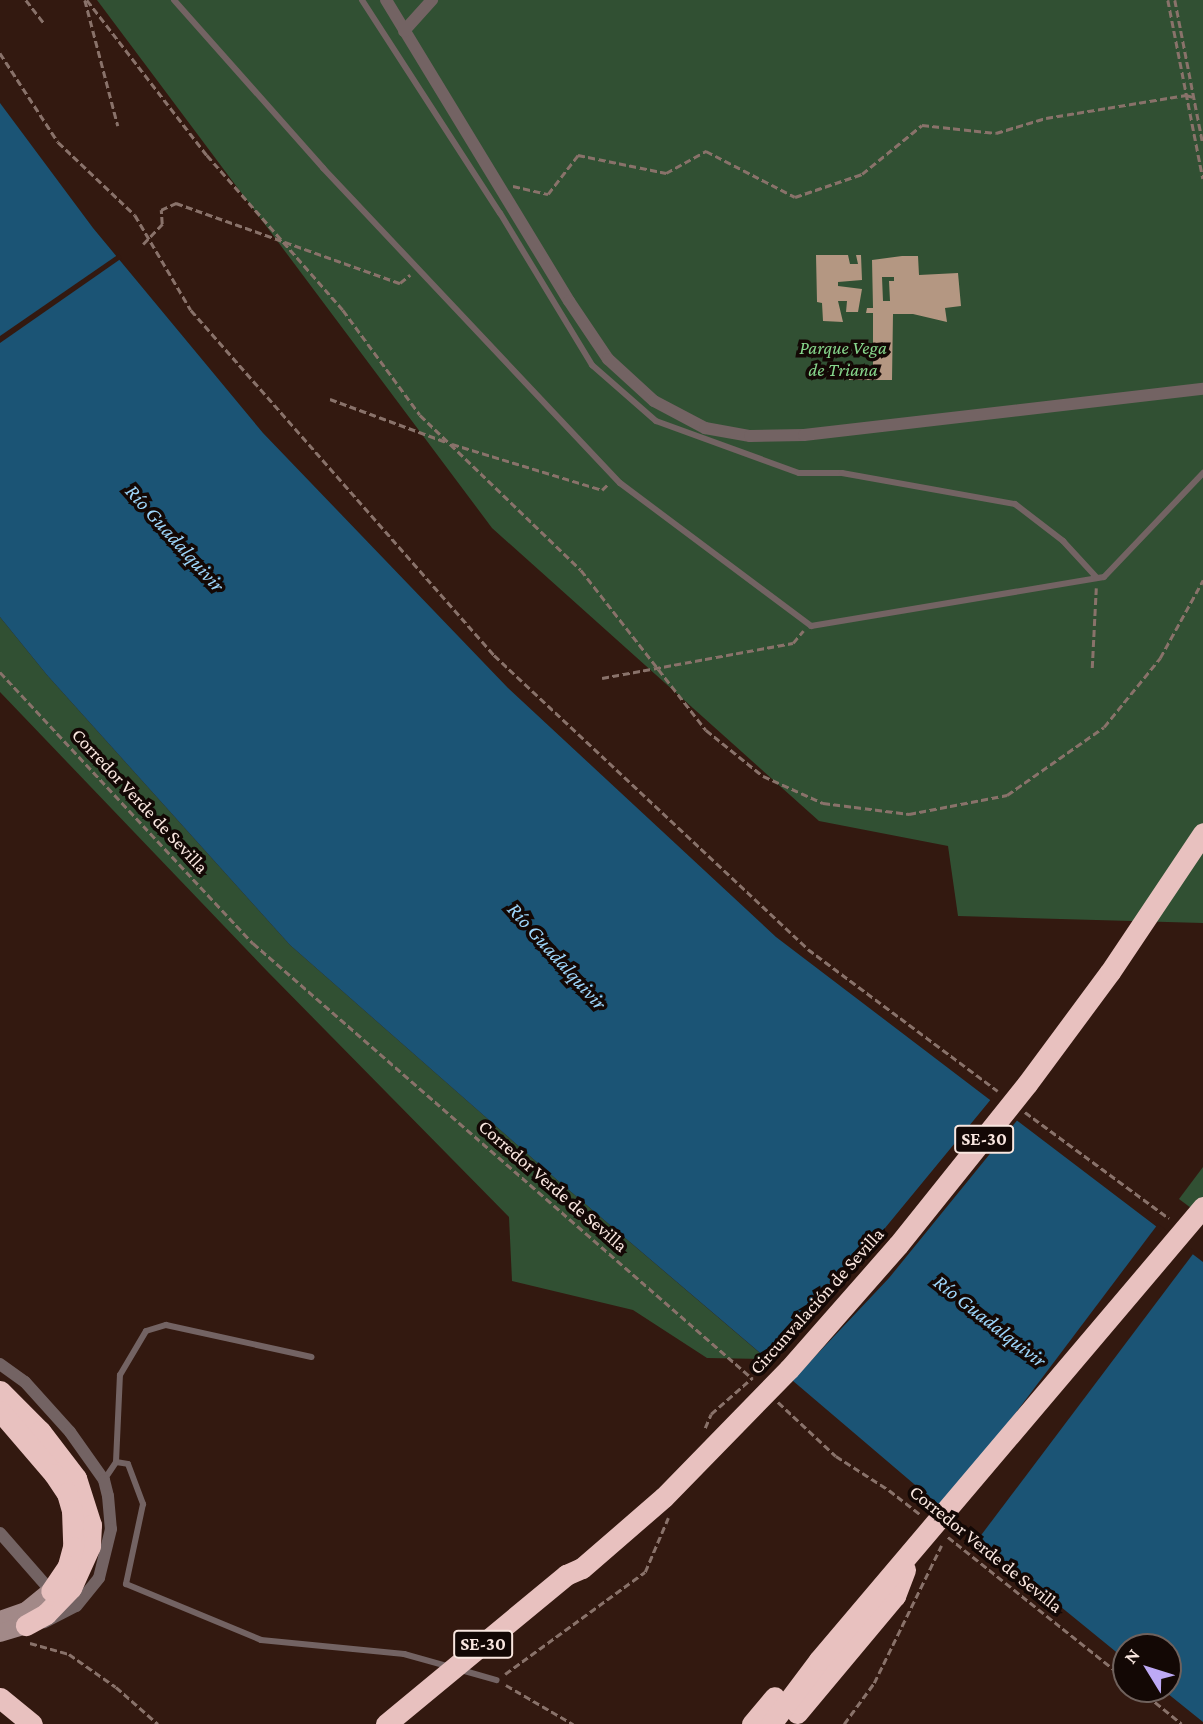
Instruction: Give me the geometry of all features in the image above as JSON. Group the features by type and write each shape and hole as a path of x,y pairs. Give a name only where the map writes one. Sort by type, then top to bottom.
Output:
{"highway":[{"name":"Circunvalación de Sevilla","path":"386,1724 566,1575 582,1568 664,1497 738,1423 875,1272 1027,1084 1110,972 1203,833"},
{"path":"771,1724 819,1660 911,1555 1203,1206"},
{"path":"0,1391 40,1431 76,1478 91,1525 90,1546 71,1588 27,1633"},
{"path":"0,1411 47,1464 67,1493 72,1510 73,1547 68,1566 51,1591"},
{"path":"788,1724 895,1596 911,1555"},
{"path":"410,1724 572,1585 582,1568"},
{"path":"752,1724 789,1680 819,1660"},
{"path":"0,1698 32,1724"}],"main road":[{"path":"0,1620 26,1611 51,1591"},
{"path":"0,1633 27,1633"}],"street":[{"path":"386,0 569,301 608,359 654,401 705,428 750,436 804,435 1203,389"},
{"path":"404,31 432,0"},
{"path":"0,1364 25,1382 48,1405 104,1480 111,1529 99,1578 88,1594 64,1614 27,1633"},
{"path":"0,1532 51,1591"}],"lane":[{"path":"174,0 417,268 615,477 811,626 1104,577 1203,473"},
{"path":"362,0 500,213 592,365 656,421 799,473 842,473 1015,504 1063,541 1097,578"},
{"path":"104,1480 116,1462 120,1375 146,1331 166,1325 312,1356"},
{"path":"116,1462 128,1464 143,1504 126,1584 261,1640 404,1654 497,1680"}],"path":[{"path":"26,0 45,24"},
{"path":"86,0 118,126"},
{"path":"86,0 207,155 344,310 420,415 581,570 706,730 763,776 823,803 909,814 1007,795 1104,727 1160,659 1203,580"},
{"path":"1168,0 1203,178"},
{"path":"1175,0 1203,144"},
{"path":"0,53 58,142 135,215 191,310 494,655 808,949 998,1091"},
{"path":"497,182 548,194 578,155 666,173 706,150 795,197 862,174 922,125 996,133 1046,118 1186,95 1193,97"},
{"path":"143,243 162,223 161,210 176,203 400,283 417,268"},
{"path":"331,399 449,443 602,490 615,477"},
{"path":"1092,668 1097,578"},
{"path":"602,678 793,643 808,624"},
{"name":"Corredor Verde de Sevilla","path":"0,672 253,943 762,1387"},
{"path":"1020,1108 1171,1219"},
{"path":"701,1440 711,1414 752,1378"},
{"name":"Corredor Verde de Sevilla","path":"771,1395 836,1456 889,1490 927,1520"},
{"path":"573,1724 497,1680 645,1572 668,1518"},
{"name":"Corredor Verde de Sevilla","path":"844,1724 874,1683 946,1535 1112,1668"},
{"path":"27,1633 69,1654 116,1687 158,1724"},
{"path":"1156,1703 1182,1724"}],"green space":[{"name":"Parque Vega de Triana","path":"97,0 1203,0 1203,923 958,916 948,846 819,821 492,528"},
{"path":"0,617 47,675 290,945 556,1179 767,1359 707,1358 633,1310 512,1281 509,1217 267,971 0,692"},
{"path":"1203,1167 1203,1217 1179,1199"}],"water":[{"name":"Río Guadalquivir","path":"0,103 93,228 263,433 508,688 776,937 1203,1262 1203,1722 1179,1703 1182,1703 1182,1633 1112,1633 1112,1649 995,1553 556,1179 290,945 47,675 0,617"}],"pier":[{"path":"119,254 122,258 0,343 0,336"},
{"path":"992,1098 1019,1118 889,1278 790,1383 766,1363 862,1256"},
{"path":"1158,1224 1195,1252 978,1539 941,1512"}],"building":[{"path":"816,255 848,255 850,264 858,264 856,255 861,255 862,280 838,282 838,286 862,289 858,312 846,312 847,301 838,301 843,322 823,321 822,303 817,302"},
{"path":"918,256 919,275 958,273 961,306 945,308 947,322 913,314 893,314 892,380 849,380 848,366 873,366 873,313 866,313 867,308 873,308 872,260","holes":["882,277 894,277 894,281 889,281 890,301 883,301"]}]}
